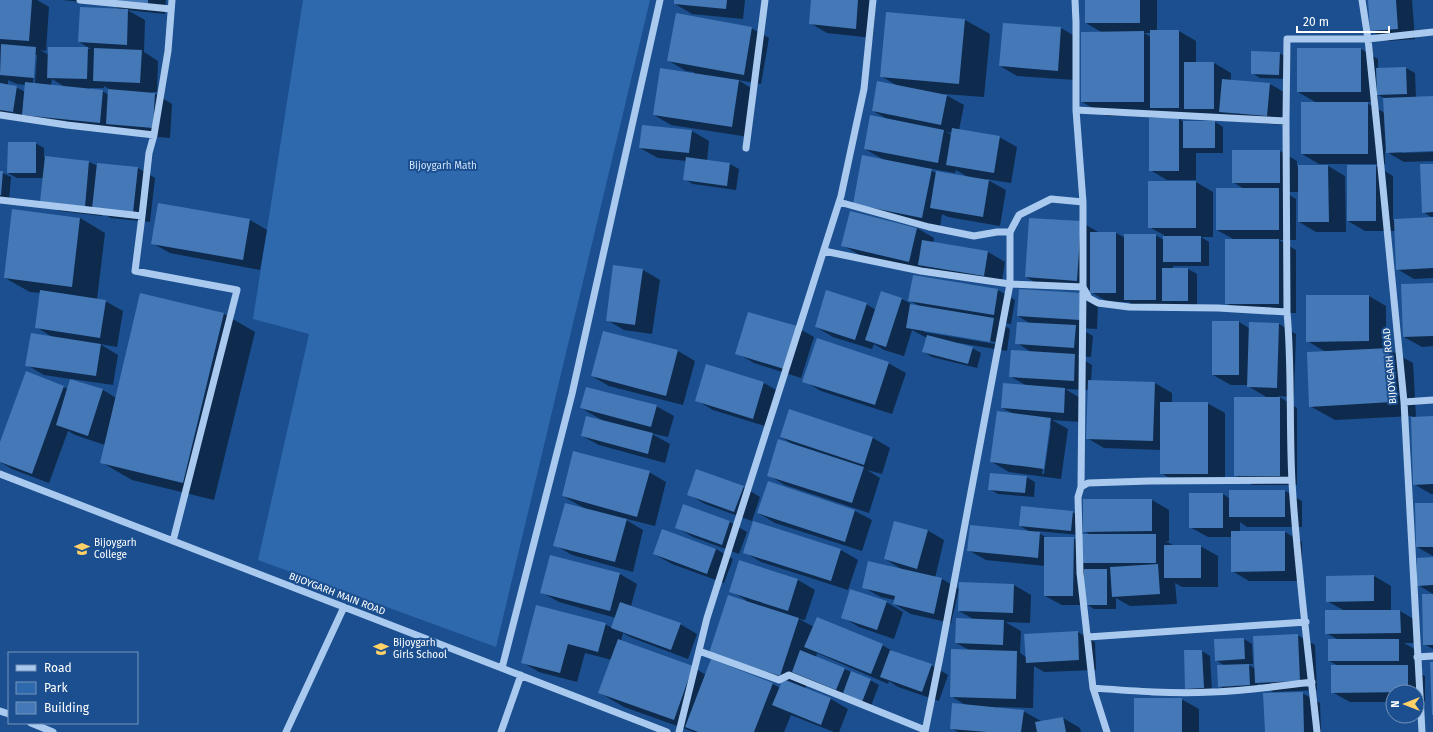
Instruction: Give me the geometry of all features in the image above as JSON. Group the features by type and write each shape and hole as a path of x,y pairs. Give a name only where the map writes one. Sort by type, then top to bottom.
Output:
{"street":[{"path":"80,0 171,9"},
{"path":"172,0 168,51 154,135 149,153 135,271 237,290 173,541"},
{"path":"502,668 572,394 660,0"},
{"path":"746,148 766,0"},
{"path":"679,732 707,618 839,202 864,89 873,0"},
{"path":"1075,0 1076,110 1084,202 1081,487 1078,497 1080,573 1093,688 1107,732"},
{"name":"BIJOYGARH ROAD","path":"1362,0 1368,39 1404,402 1422,732"},
{"path":"1317,732 1292,480 1289,336 1287,312 1287,39 1368,39 1433,32"},
{"path":"1076,110 1286,121"},
{"path":"0,115 67,125 154,135"},
{"path":"0,200 142,216"},
{"path":"699,651 779,680 789,675 925,731 1010,284 1010,232 1019,215 1051,200 1084,202"},
{"path":"839,202 929,227 974,236 997,232 1010,232"},
{"path":"824,251 921,271 1010,284 1084,287"},
{"path":"1084,287 1089,298 1098,303 1121,306 1218,308 1287,312"},
{"path":"1404,402 1433,400"},
{"name":"BIJOYGARH MAIN ROAD","path":"0,474 667,732"},
{"path":"1081,487 1088,483 1095,482 1292,480"},
{"path":"286,732 344,607"},
{"path":"1088,637 1306,622"},
{"path":"1417,657 1433,656"},
{"path":"502,732 521,675"},
{"path":"1093,688 1166,692 1212,692 1257,689 1312,682"},
{"path":"33,724 53,732"}],"green space":[{"name":"Bijoygarh Math","path":"303,0 650,0 496,647 258,560 309,334 253,319"}],"building":[{"path":"0,0 32,0 29,41 0,39"},
{"path":"148,0 148,4 116,1"},
{"path":"674,0 727,0 726,9 674,4"},
{"path":"811,0 858,0 856,29 809,24"},
{"path":"1085,0 1140,0 1140,23 1085,23"},
{"path":"1368,0 1396,0 1398,29 1370,31"},
{"path":"80,7 128,9 127,45 78,42"},
{"path":"886,12 965,19 959,84 880,77"},
{"path":"676,13 752,27 744,75 667,61"},
{"path":"1003,23 1061,27 1058,71 999,66"},
{"path":"1150,30 1179,30 1179,108 1150,108"},
{"path":"1144,31 1144,102 1081,102 1081,32"},
{"path":"1,44 36,47 34,78 0,75"},
{"path":"48,47 88,47 87,79 47,78"},
{"path":"94,48 142,50 140,83 93,81"},
{"path":"1297,48 1361,48 1361,92 1297,92"},
{"path":"1251,51 1280,52 1279,75 1251,74"},
{"path":"1184,62 1214,62 1214,109 1184,109"},
{"path":"1406,67 1407,94 1377,95 1376,68"},
{"path":"660,68 739,80 732,127 653,115"},
{"path":"1222,79 1270,83 1267,116 1219,112"},
{"path":"877,81 947,95 941,125 872,111"},
{"path":"25,82 103,90 100,123 22,115"},
{"path":"0,83 17,86 13,112 0,110"},
{"path":"108,89 155,93 153,128 106,124"},
{"path":"1433,96 1433,151 1386,153 1383,98"},
{"path":"1301,102 1368,102 1368,154 1301,154"},
{"path":"870,115 944,130 938,163 864,149"},
{"path":"1149,118 1179,118 1179,171 1149,171"},
{"path":"1183,121 1215,121 1215,148 1183,148"},
{"path":"642,125 692,130 689,153 639,148"},
{"path":"952,128 1000,136 994,173 946,165"},
{"path":"8,142 36,142 36,173 7,173"},
{"path":"1232,150 1280,150 1280,183 1232,183"},
{"path":"862,155 932,169 922,218 853,204"},
{"path":"45,156 89,161 85,207 40,202"},
{"path":"686,157 730,163 727,186 683,180"},
{"path":"97,163 138,167 133,213 92,209"},
{"path":"1420,164 1433,164 1433,212 1422,213"},
{"path":"1298,165 1328,165 1329,222 1298,222"},
{"path":"1347,165 1376,165 1376,221 1347,221"},
{"path":"0,171 3,171 1,195 0,195"},
{"path":"936,171 989,180 983,217 930,208"},
{"path":"1148,181 1196,181 1196,228 1148,228"},
{"path":"1216,188 1279,188 1279,230 1216,230"},
{"path":"158,203 250,219 243,260 151,244"},
{"path":"12,209 80,218 72,287 4,278"},
{"path":"850,211 917,228 909,262 841,246"},
{"path":"1433,217 1433,268 1396,270 1394,219"},
{"path":"1029,218 1081,221 1077,281 1025,277"},
{"path":"1090,232 1116,232 1116,293 1090,293"},
{"path":"1124,234 1156,234 1156,300 1124,300"},
{"path":"1163,236 1201,236 1201,262 1163,262"},
{"path":"1225,239 1279,239 1279,304 1225,304"},
{"path":"922,240 988,251 984,276 918,265"},
{"path":"613,265 643,269 635,325 606,321"},
{"path":"1162,268 1188,268 1188,301 1162,301"},
{"path":"913,275 998,289 994,315 908,301"},
{"path":"1433,283 1433,336 1403,337 1401,284"},
{"path":"1019,289 1081,293 1080,320 1017,316"},
{"path":"40,290 106,300 100,338 35,328"},
{"path":"826,290 867,303 855,340 815,327"},
{"path":"881,291 902,298 886,347 865,340"},
{"path":"140,293 224,313 183,483 100,463"},
{"path":"1306,295 1369,295 1369,341 1306,342"},
{"path":"910,304 994,318 990,342 906,328"},
{"path":"748,312 797,326 784,369 735,354"},
{"path":"1212,321 1239,321 1239,375 1212,375"},
{"path":"1017,322 1076,325 1074,348 1015,344"},
{"path":"1249,322 1279,323 1277,388 1247,387"},
{"path":"603,331 678,350 666,396 591,376"},
{"path":"31,333 101,344 96,376 25,366"},
{"path":"927,335 973,347 968,364 922,352"},
{"path":"817,338 889,362 875,405 802,382"},
{"path":"1389,348 1392,402 1309,407 1307,352"},
{"path":"1011,350 1075,354 1074,381 1009,377"},
{"path":"706,364 764,382 753,419 695,401"},
{"path":"26,371 64,386 32,474 0,462 0,442"},
{"path":"70,379 103,389 88,436 56,425"},
{"path":"1088,380 1155,382 1153,441 1086,439"},
{"path":"1003,383 1065,388 1064,413 1001,408"},
{"path":"586,387 657,405 651,427 580,408"},
{"path":"1234,397 1280,397 1280,476 1234,476"},
{"path":"1160,402 1208,402 1208,474 1160,474"},
{"path":"789,409 873,437 864,465 780,437"},
{"path":"997,411 1051,418 1044,469 990,462"},
{"path":"586,416 653,433 648,454 581,436"},
{"path":"1433,416 1433,484 1413,485 1411,417"},
{"path":"778,439 864,467 852,503 767,476"},
{"path":"573,451 650,471 637,517 562,496"},
{"path":"696,469 744,486 734,512 687,495"},
{"path":"990,473 1027,476 1025,493 988,490"},
{"path":"768,481 855,510 845,542 757,513"},
{"path":"1229,490 1285,490 1285,517 1229,517"},
{"path":"1189,493 1223,493 1223,528 1189,528"},
{"path":"1083,499 1152,499 1152,531 1083,532"},
{"path":"565,503 627,519 615,562 553,546"},
{"path":"1415,503 1433,503 1433,547 1416,547"},
{"path":"683,504 730,521 722,545 675,528"},
{"path":"1021,506 1073,511 1071,531 1019,526"},
{"path":"753,521 841,549 831,581 743,553"},
{"path":"894,521 928,530 917,569 884,559"},
{"path":"970,525 1040,532 1038,558 967,551"},
{"path":"662,529 716,549 707,574 653,554"},
{"path":"1231,531 1285,531 1285,571 1231,572"},
{"path":"1082,534 1156,534 1156,563 1082,563"},
{"path":"1044,537 1074,537 1073,596 1044,596"},
{"path":"1164,545 1201,545 1201,578 1164,578"},
{"path":"550,555 620,573 610,611 540,593"},
{"path":"1433,557 1433,585 1417,586 1417,558"},
{"path":"739,560 798,579 788,611 729,592"},
{"path":"868,561 942,578 934,614 893,604 895,596 862,588"},
{"path":"1158,564 1160,594 1112,597 1110,567"},
{"path":"1084,569 1107,569 1107,605 1084,605"},
{"path":"1374,575 1374,601 1326,602 1326,576"},
{"path":"959,582 1014,584 1013,613 958,611"},
{"path":"850,589 887,601 877,630 841,618"},
{"path":"1422,594 1433,594 1433,645 1423,645"},
{"path":"728,595 799,618 780,676 709,653"},
{"path":"620,602 681,623 671,650 611,628"},
{"path":"536,605 606,623 598,652 568,644 560,673 521,663"},
{"path":"1325,610 1400,610 1401,633 1325,634"},
{"path":"817,617 883,644 871,674 804,647"},
{"path":"956,618 1004,620 1003,645 955,643"},
{"path":"1078,631 1079,660 1026,663 1024,634"},
{"path":"1298,634 1300,681 1255,683 1253,636"},
{"path":"1244,638 1245,659 1215,661 1214,639"},
{"path":"618,639 693,666 674,720 598,693"},
{"path":"1328,639 1399,639 1399,661 1328,661"},
{"path":"951,649 1017,651 1016,699 950,697"},
{"path":"800,650 845,668 836,690 792,672"},
{"path":"890,650 932,664 922,692 880,677"},
{"path":"1184,650 1202,650 1204,688 1185,689"},
{"path":"711,659 773,683 754,732 698,732 685,727"},
{"path":"1430,662 1433,662 1433,715 1432,715"},
{"path":"1249,664 1250,685 1218,687 1217,665"},
{"path":"1331,665 1408,665 1408,684 1385,684 1385,692 1331,693"},
{"path":"851,671 871,679 862,702 843,693"},
{"path":"783,679 831,698 821,725 772,705"},
{"path":"1303,692 1304,732 1265,732 1263,693"},
{"path":"1134,698 1182,698 1182,732 1134,732"},
{"path":"952,703 1024,710 1021,732 987,732 950,729"},
{"path":"1063,717 1066,732 1037,732 1035,722"}],"place":[{"name":"Bijoygarh College","path":"82,549"},
{"name":"Bijoygarh Girls School","path":"381,649"}]}
